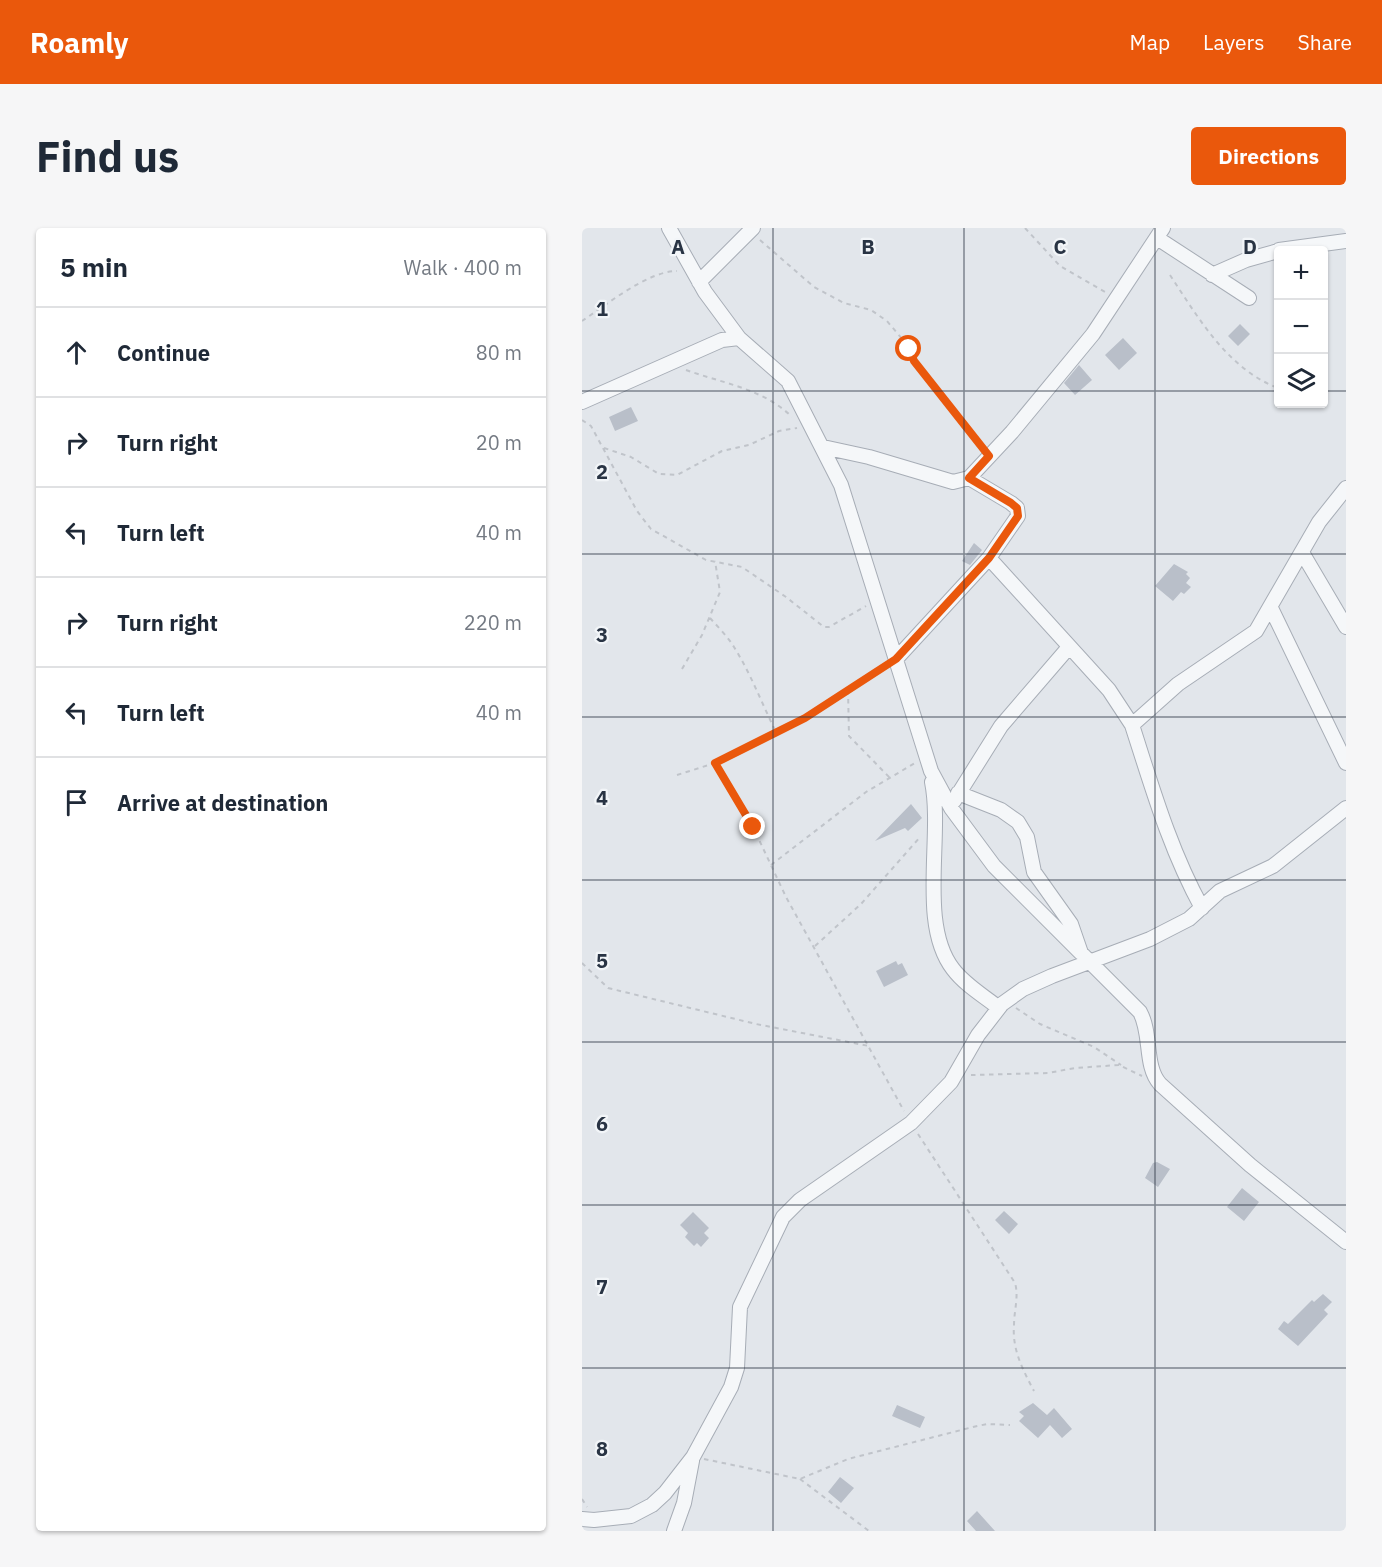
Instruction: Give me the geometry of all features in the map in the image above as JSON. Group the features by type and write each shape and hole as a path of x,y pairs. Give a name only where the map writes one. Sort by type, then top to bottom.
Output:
{"street":[{"path":"669,228 695,276 739,338 788,381 823,447 844,494 931,771 936,810 934,892 939,939 950,966 957,974 1003,1004"},
{"path":"695,276 752,230"},
{"path":"823,447 870,457 953,482 969,478 1012,432 1118,300 1160,233 1212,275 1249,298"},
{"path":"1312,246 1346,241"},
{"path":"1212,275 1246,260 1274,252"},
{"path":"583,400 722,340 739,338"},
{"path":"896,659 989,558 1018,516 1017,508 969,478"},
{"path":"1132,725 1178,684 1248,639 1256,631 1303,554 1319,522 1345,493"},
{"path":"1303,554 1346,627"},
{"path":"989,558 1109,690 1132,725 1168,835 1184,876 1202,908"},
{"path":"1271,608 1346,763"},
{"path":"951,807 1001,726 1069,646"},
{"path":"931,771 951,807 994,867 1142,1017 1154,1075 1160,1084 1250,1165 1346,1242"},
{"path":"958,793 1001,810 1018,822 1027,837 1034,872 1071,924 1085,958"},
{"path":"582,1519 620,1519 652,1505 693,1457 735,1377 740,1307 783,1217 800,1200 911,1123 946,1088 978,1035 1003,1004 1023,989 1085,958 1150,939 1189,920 1220,891 1273,866 1346,808"},
{"path":"674,1531 684,1503 693,1457"}],"path":[{"path":"1025,228 1060,266 1118,300"},
{"path":"752,230 814,287 844,303 871,310 887,321 903,340 914,361 989,456"},
{"path":"582,321 662,272 695,276"},
{"path":"1170,275 1196,315 1240,368 1274,386"},
{"path":"602,446 607,450 631,457 659,474 677,476 722,451 749,445 791,428 802,428 780,405 760,394 669,363"},
{"path":"582,420 591,426 633,504 651,529 706,560 742,567 824,627 841,621 878,598"},
{"path":"682,669 710,618 721,589 715,561"},
{"path":"710,618 733,645 752,679 776,732"},
{"path":"677,775 715,763 805,718 896,659"},
{"path":"848,689 849,736 890,778"},
{"path":"771,865 866,792 927,756"},
{"path":"715,763 753,827 771,865 911,1123 1015,1283 1017,1290 1015,1348 1034,1391"},
{"path":"815,946 861,904 922,835"},
{"path":"582,963 608,988 756,1024 869,1046"},
{"path":"1003,1004 1040,1024 1094,1047 1149,1080"},
{"path":"955,1075 1048,1073 1075,1068 1124,1066"},
{"path":"800,1479 848,1459 987,1424 1010,1425"},
{"path":"693,1457 800,1479 869,1531"}],"building":[{"path":"1240,324 1250,334 1238,346 1228,336"},
{"path":"1123,338 1137,353 1119,370 1105,355"},
{"path":"1079,365 1092,380 1075,395 1064,383"},
{"path":"631,407 638,421 615,431 609,417"},
{"path":"974,543 982,550 970,565 962,561"},
{"path":"1174,564 1188,572 1186,574 1190,578 1186,583 1191,587 1184,594 1181,592 1173,601 1155,586"},
{"path":"911,804 922,818 908,831 905,828 875,841"},
{"path":"896,961 898,965 902,963 908,975 884,987 876,971"},
{"path":"1157,1162 1170,1169 1158,1187 1145,1178 1153,1163"},
{"path":"1242,1188 1259,1202 1244,1221 1227,1207"},
{"path":"1004,1211 1018,1224 1009,1234 995,1220"},
{"path":"693,1212 709,1228 704,1233 709,1238 701,1247 697,1243 694,1246 685,1237 688,1233 680,1225"},
{"path":"1323,1294 1332,1302 1324,1310 1328,1314 1298,1346 1278,1329 1284,1321 1288,1324 1312,1300 1314,1302"},
{"path":"1033,1403 1047,1415 1054,1408 1072,1429 1062,1438 1050,1425 1038,1438 1019,1421 1024,1416 1019,1412"},
{"path":"897,1405 925,1417 920,1428 892,1416"},
{"path":"840,1477 854,1488 841,1503 828,1492"},
{"path":"977,1511 995,1531 976,1531 967,1521"}],"route":[{"path":"753,827 715,763 805,718 896,659 989,558 1018,516 1017,508 1011,503 969,478 989,456 952,406 914,361 909,349"}]}
